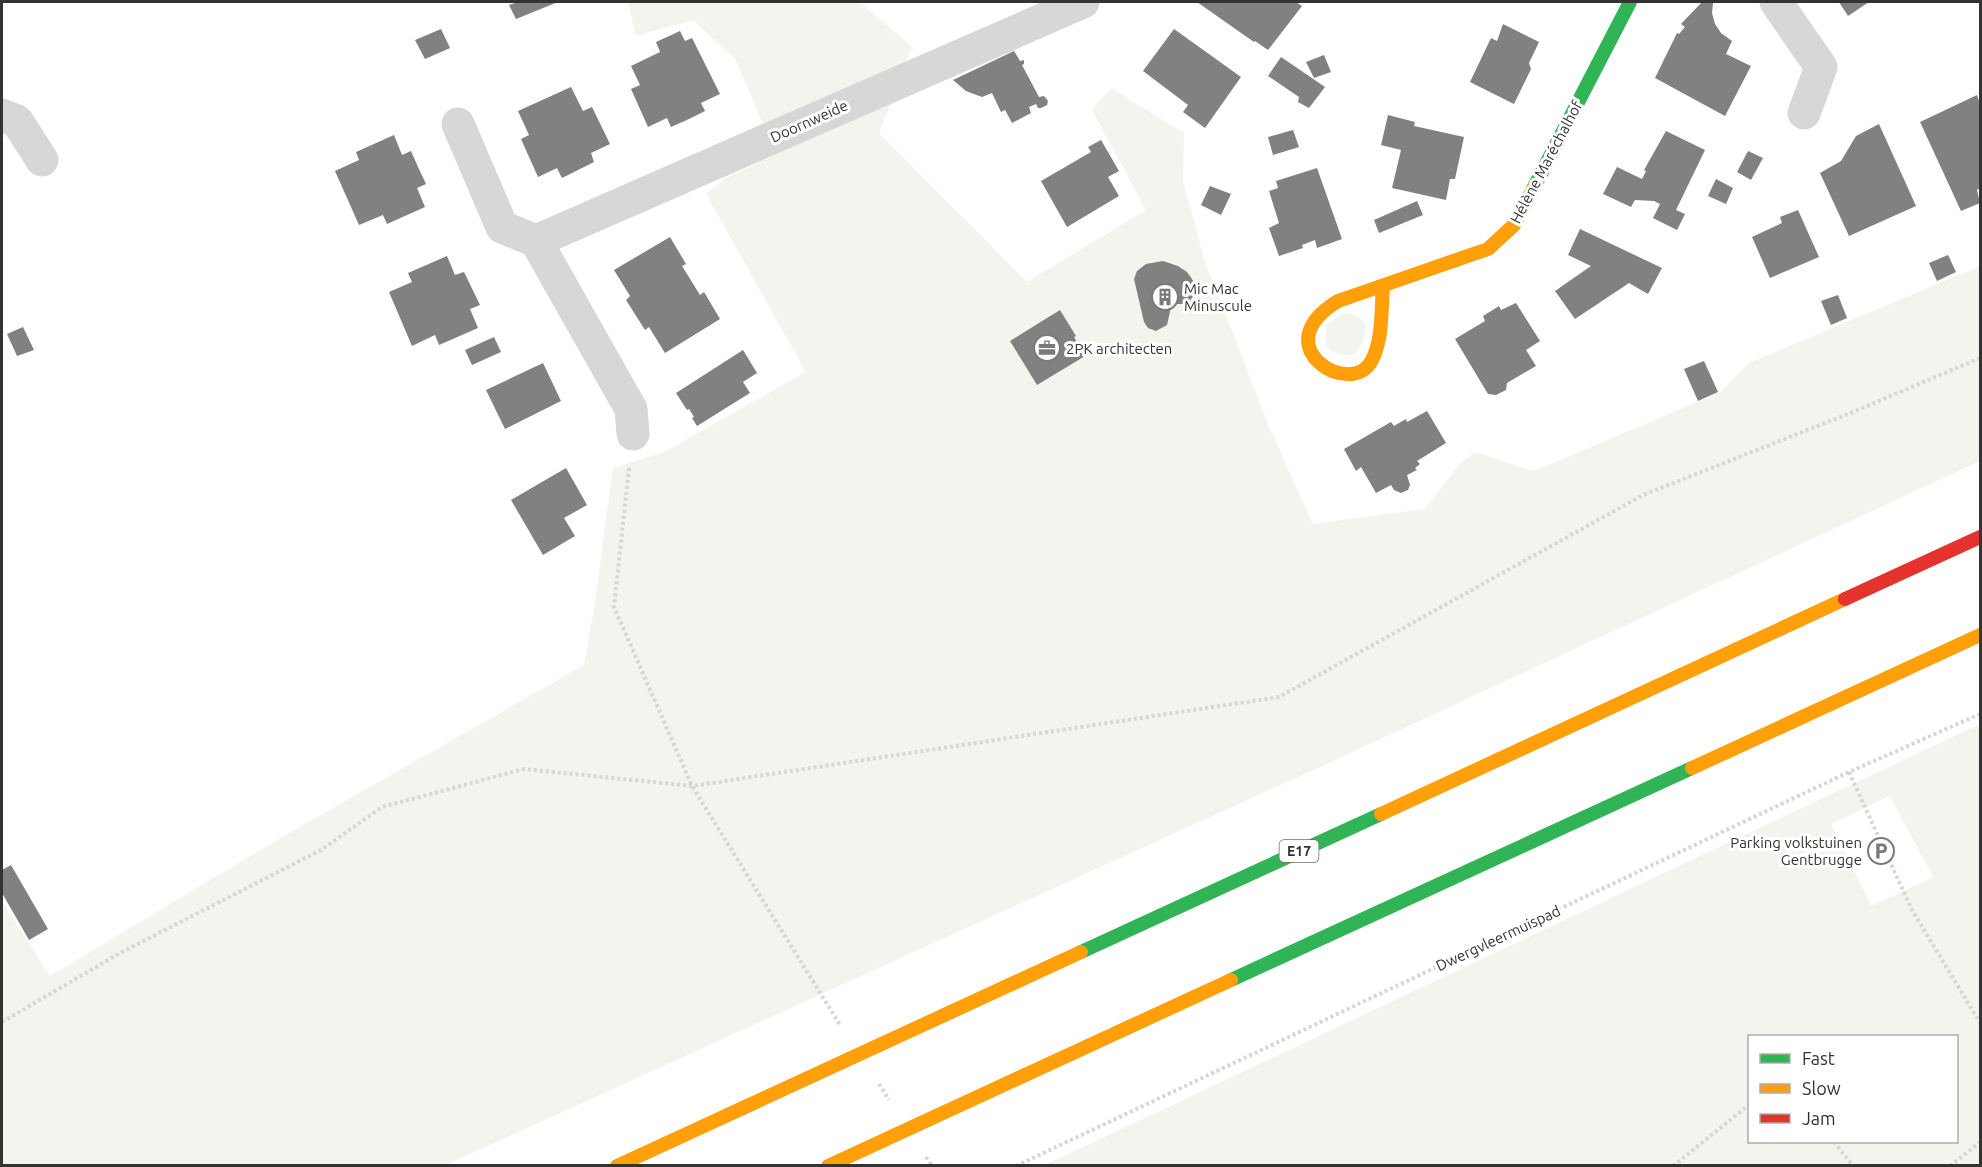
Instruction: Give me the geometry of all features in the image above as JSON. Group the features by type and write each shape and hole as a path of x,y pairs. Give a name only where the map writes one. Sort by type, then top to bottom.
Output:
{"main road":[{"name":"Hélène Maréchalhof","path":"1383,287 1380,333 1372,362 1355,374 1336,372 1321,367 1311,356 1307,341 1310,326 1321,312 1338,301 1488,249 1514,225 1630,2"},
{"name":"E17","path":"617,1166 1980,537"},
{"path":"828,1166 1980,635"}],"street":[{"name":"Doornweide","path":"536,241 1083,2"},
{"path":"1776,2 1821,67 1804,113"},
{"path":"2,115 17,121 42,159"},
{"path":"458,124 502,227 536,241 631,409 633,434"}],"path":[{"path":"2,1022 120,953 321,850 382,807 524,769 692,786 1279,697 1642,495 1853,412 1980,358"},
{"path":"633,434 614,607 692,786 814,985"},
{"name":"Dwergvleermuispad","path":"1017,1166 1849,772 1980,714"},
{"path":"1849,772 1912,910 1980,1023"},
{"path":"1673,1166 1748,1105"},
{"path":"1950,1166 1980,1142"},
{"path":"1835,1143 1853,1166"}],"shaded area":[{"path":"628,2 860,2 912,47 879,133 1027,282 1146,210 1092,110 1111,88 1184,133 1183,181 1205,262 1270,429 1313,524 1425,509 1461,462 1475,452 1534,471 1721,392 1749,363 1980,266 1980,461 1331,762 446,1165 2,1165 2,901 50,976 282,837 584,665 613,468 664,452 806,372 706,194 724,179 807,140 767,133 736,60 693,20 636,36"},
{"path":"1343,313 1356,316 1366,324 1361,346 1353,354 1339,354 1330,351 1326,345 1326,325"},
{"path":"1980,724 1980,1165 1045,1165","holes":["1890,796 1933,877 1871,906 1831,824"]}],"building":[{"path":"518,2 558,2 516,19 509,5"},
{"path":"1197,2 1296,2 1302,6 1268,50"},
{"path":"1702,2 1713,3 1712,13 1715,24 1721,33 1732,41 1726,54 1751,66 1725,116 1655,78 1677,33 1679,34 1685,27 1681,24"},
{"path":"1839,2 1869,2 1848,16"},
{"path":"1503,24 1539,42 1529,63 1531,69 1514,104 1470,82 1491,38 1497,41"},
{"path":"441,29 450,48 425,59 415,40"},
{"path":"1174,29 1241,77 1205,128 1183,112 1188,105 1143,71"},
{"path":"680,31 685,41 692,38 720,94 701,103 705,111 689,119 671,127 667,118 648,127 631,89 640,85 631,66 660,52 656,42"},
{"path":"1014,51 1020,61 1024,60 1022,65 1039,97 1044,96 1048,101 1047,105 1041,108 1038,108 1036,104 1029,107 1031,113 1012,123 1005,110 1001,112 992,93 982,97 966,91 953,80"},
{"path":"1324,55 1331,72 1314,78 1306,62"},
{"path":"1281,57 1325,87 1309,108 1298,102 1299,97 1268,76"},
{"path":"571,87 583,111 592,107 610,144 591,153 594,162 562,178 557,168 538,177 521,139 529,135 518,111"},
{"path":"1977,95 1980,104 1980,188 1977,190 1980,203 1961,211 1920,122"},
{"path":"1388,115 1415,122 1414,126 1464,137 1455,179 1450,179 1446,200 1392,188 1401,150 1381,145"},
{"path":"1879,124 1916,206 1849,236 1820,173 1841,161 1856,136"},
{"path":"1293,130 1299,147 1273,155 1268,137"},
{"path":"1666,131 1705,150 1676,210 1685,214 1677,230 1653,218 1660,204 1654,201 1635,200 1631,207 1603,194 1617,167 1642,179 1646,171 1644,170"},
{"path":"394,135 402,155 411,151 426,184 417,188 425,207 387,224 383,215 359,225 335,171 359,160 356,152"},
{"path":"1101,140 1119,171 1108,177 1119,196 1067,227 1041,181 1091,152 1088,147"},
{"path":"1748,151 1763,158 1751,180 1737,172"},
{"path":"1317,168 1342,239 1317,248 1315,240 1302,245 1303,248 1279,256 1269,228 1279,223 1269,191 1278,188 1276,181"},
{"path":"1716,179 1733,188 1726,204 1708,196"},
{"path":"1210,186 1231,194 1221,215 1201,205"},
{"path":"1417,201 1423,215 1379,233 1374,220"},
{"path":"1798,210 1819,257 1770,278 1752,237 1782,223 1780,217"},
{"path":"1580,229 1662,268 1648,294 1629,283 1575,319 1555,291 1591,266 1568,255"},
{"path":"670,237 686,264 682,266 700,295 704,292 720,319 665,353 649,327 645,330 626,300 630,296 614,270"},
{"path":"1948,255 1956,272 1937,281 1929,263"},
{"path":"447,256 455,275 464,272 480,305 470,309 478,328 439,345 435,335 412,346 389,292 412,282 408,273"},
{"name":"Mic Mac Minuscule","path":"1163,261 1187,272 1194,282 1196,292 1189,302 1171,307 1167,325 1156,331 1148,328 1144,322 1134,279 1137,271 1146,264"},
{"path":"1838,295 1847,318 1831,325 1821,301"},
{"path":"1516,303 1540,341 1526,350 1536,366 1507,383 1506,390 1496,395 1488,394 1455,339 1485,321 1483,316 1499,306 1501,310"},
{"name":"2PK architecten","path":"1060,310 1085,356 1037,385 1010,341"},
{"path":"23,327 34,350 17,356 7,334"},
{"path":"494,337 501,352 472,365 465,350"},
{"path":"743,350 757,373 743,382 750,393 697,426 689,409 687,410 676,393"},
{"path":"1704,361 1718,392 1698,401 1684,369"},
{"path":"543,363 561,401 505,429 486,390"},
{"path":"1427,411 1446,443 1417,461 1420,464 1415,468 1417,470 1407,475 1410,485 1408,490 1401,493 1394,490 1391,485 1376,493 1361,467 1356,471 1344,449 1391,422 1394,426"},
{"path":"566,468 587,505 564,518 575,536 543,555 511,500"},
{"path":"11,865 48,929 29,940 2,893 2,870"}],"traffic: fast":[{"path":"1533,189 1630,2"},
{"path":"1231,980 1692,768"},
{"path":"1081,952 1381,814"}],"traffic: slow":[{"path":"1383,287 1380,334 1372,360 1362,371 1348,374 1333,371 1319,363 1310,350 1309,335 1317,318 1338,301 1488,249 1514,225 1533,189"},
{"path":"1381,814 1845,599"},
{"path":"1692,768 1980,635"},
{"path":"617,1166 1081,952"},
{"path":"828,1166 1231,980"}],"traffic: jam":[{"path":"1845,599 1980,537"}],"place":[{"name":"Mic Mac Minuscule","path":"1165,297"},
{"name":"2PK architecten","path":"1047,348"},
{"name":"Parking volkstuinen Gentbrugge","path":"1881,851"}]}
